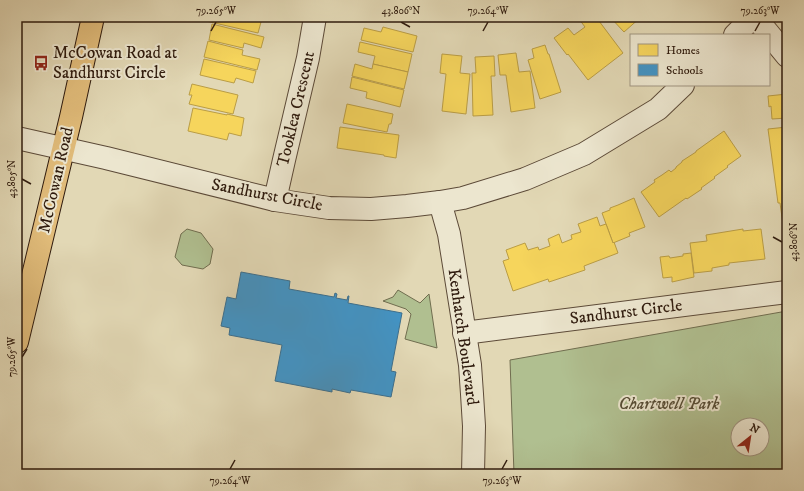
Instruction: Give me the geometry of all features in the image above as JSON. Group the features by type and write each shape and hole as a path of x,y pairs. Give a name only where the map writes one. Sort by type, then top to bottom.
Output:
{"main road":[{"name":"McCowan Road","path":"17,342 64,148 93,17"}],"street":[{"name":"Tooklea Crescent","path":"275,200 308,58 315,17"},
{"path":"735,34 754,17 768,34"},
{"path":"770,36 787,56"},
{"name":"Sandhurst Circle","path":"17,138 106,158 275,200 329,208 407,206 463,198 525,179 584,154 658,109 682,86"},
{"name":"Kenhatch Boulevard","path":"440,202 448,234 470,365 474,426 473,474"},
{"name":"Sandhurst Circle","path":"464,333 787,292"}],"green space":[{"path":"187,229 201,233 213,249 210,264 203,269 182,265 175,257 181,234"},
{"path":"398,290 420,303 429,294 437,348 405,339 411,314 406,309 383,301 393,297"},
{"name":"Chartwell Park","path":"787,311 787,474 514,474 510,360"}],"building: Homes":[{"path":"207,17 244,17 261,22 258,33 206,21"},
{"path":"582,17 596,17 623,53 588,80 554,38 568,28 574,35 585,27 579,19"},
{"path":"610,17 641,17 624,32"},
{"path":"212,24 264,37 261,48 244,43 243,48 209,40"},
{"path":"383,27 417,36 413,52 361,40 364,28 381,32"},
{"path":"208,41 243,50 242,55 260,59 257,70 204,57"},
{"path":"360,42 412,54 408,72 373,64 375,56 358,52"},
{"path":"545,45 561,92 540,99 528,60 534,58 532,49"},
{"path":"516,53 519,72 530,71 535,108 511,112 506,75 500,75 498,55"},
{"path":"442,54 462,56 460,73 470,74 466,114 442,111 446,74 440,73"},
{"path":"494,56 495,76 491,76 493,115 473,116 472,73 476,73 475,57"},
{"path":"204,59 256,71 253,83 236,78 234,83 200,75"},
{"path":"355,64 372,69 373,64 408,72 404,89 352,76"},
{"path":"352,77 404,90 400,107 366,98 367,92 350,88"},
{"path":"192,84 238,95 233,114 189,104 192,95 189,95"},
{"path":"787,94 787,118 772,119 771,106 769,107 768,96"},
{"path":"347,104 393,114 391,124 389,124 387,132 343,123"},
{"path":"193,108 244,118 241,136 229,133 227,140 188,131"},
{"path":"340,127 399,135 396,158 337,148"},
{"path":"787,127 787,239 785,239 780,203 778,203 768,129"},
{"path":"724,131 741,156 701,188 702,189 659,217 641,192 655,182 654,180 669,170 671,172 682,161"},
{"path":"634,198 645,227 629,233 630,236 613,243 602,213"},
{"path":"597,217 600,226 606,224 618,253 584,266 585,270 549,282 548,279 513,291 503,261 509,259 506,250 525,243 528,250 538,247 539,250 550,246 548,239 559,234 562,243 572,239 571,235 581,232 578,224"},
{"path":"743,229 743,231 761,229 765,259 729,263 729,265 712,268 712,271 694,273 690,243 707,241 706,235"},
{"path":"691,253 694,277 672,282 672,277 663,278 660,257 669,256 670,258"}],"building: Schools":[{"path":"241,272 290,281 289,289 334,297 335,293 337,294 336,298 347,300 349,296 348,303 402,313 391,371 396,372 391,397 351,390 350,393 332,389 332,392 275,381 282,345 229,335 230,328 221,326 227,297 236,299"}],"place":[{"name":"McCowan Road at Sandhurst Circle","path":"41,63"}]}
